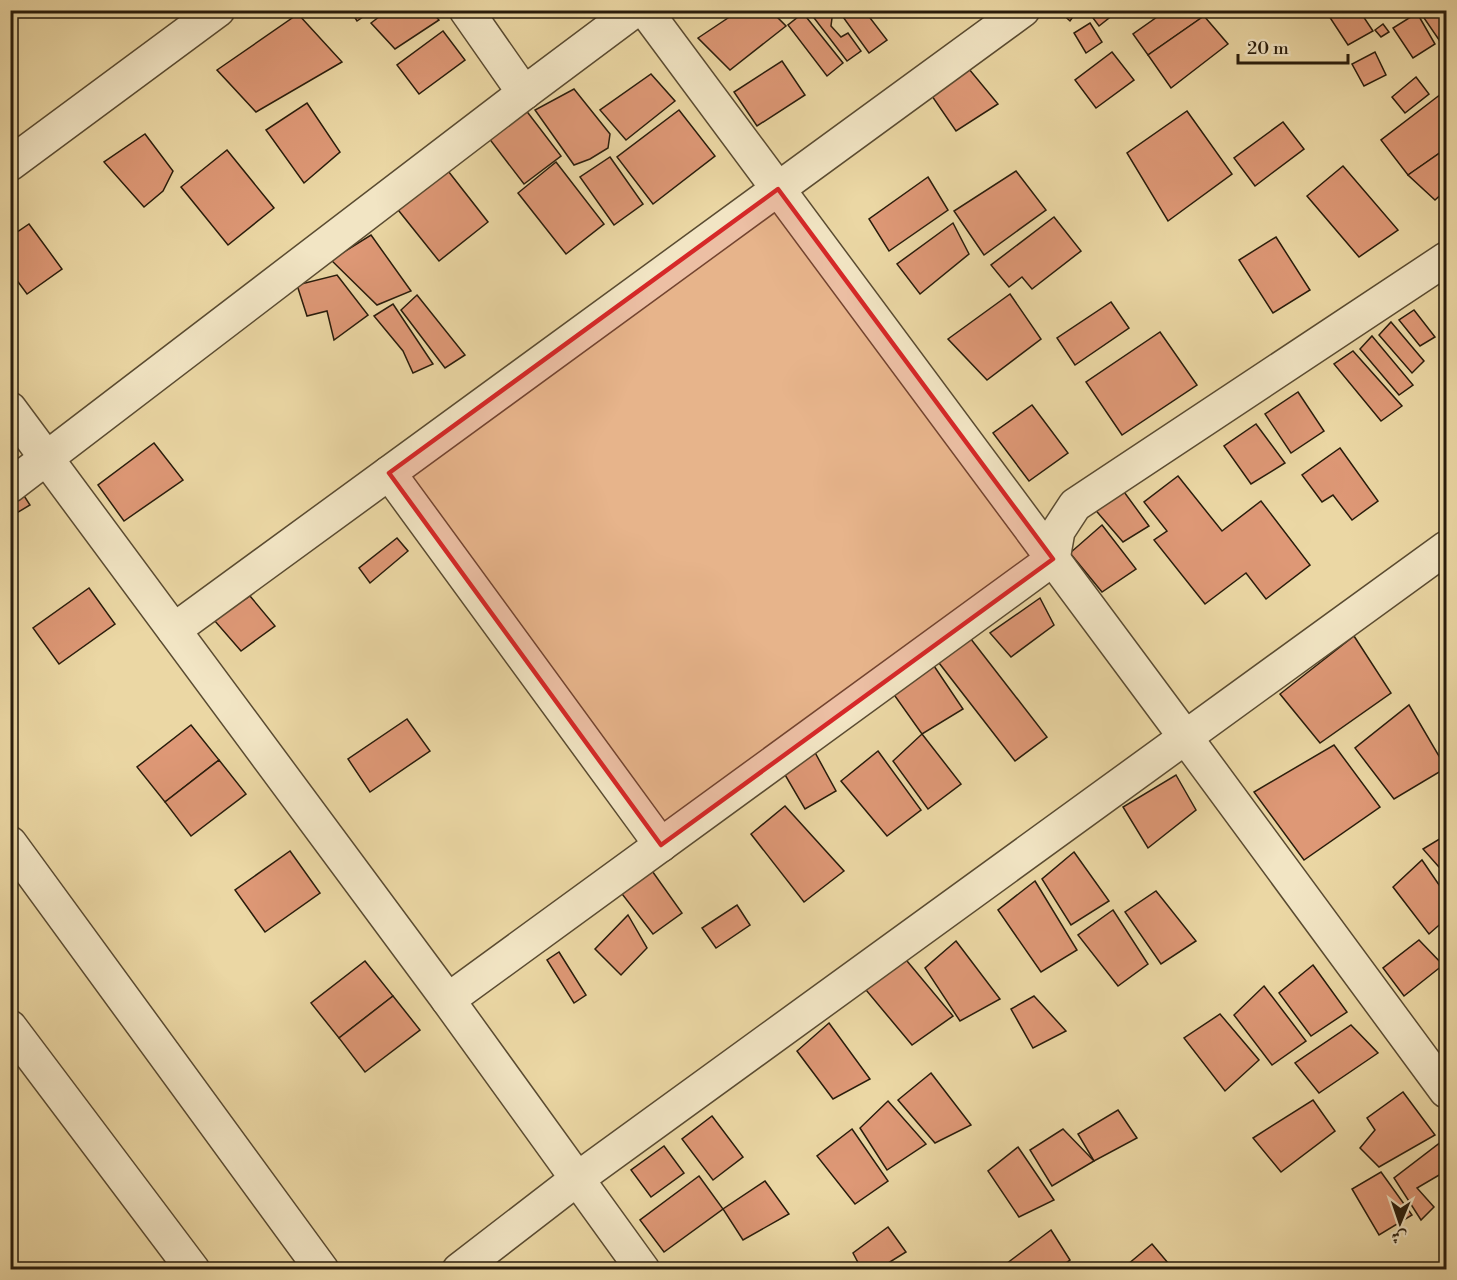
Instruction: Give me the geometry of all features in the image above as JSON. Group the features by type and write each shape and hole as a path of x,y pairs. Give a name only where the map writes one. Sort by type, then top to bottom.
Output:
{"street":[{"path":"10,164 218,10"},
{"path":"466,10 524,93"},
{"path":"10,486 635,10"},
{"path":"645,10 1446,1091"},
{"path":"174,630 1023,10"},
{"path":"448,1000 1053,559 1058,531 1075,505 1446,259"},
{"path":"10,408 448,1000 643,1269"},
{"path":"389,473 661,845"},
{"path":"459,1269 577,1179 1446,548"},
{"path":"10,843 322,1269"},
{"path":"10,1027 193,1269"}],"highlighted area":[{"path":"778,189 1053,559 661,845 389,473"}],"building":[{"path":"350,10 373,10 357,21"},
{"path":"388,10 430,10 439,20 395,49 371,23"},
{"path":"740,10 770,10 786,26 730,70 698,38"},
{"path":"808,10 833,10 831,26 841,37 848,33 861,51 847,61"},
{"path":"838,10 864,10 887,40 869,53"},
{"path":"1058,10 1078,10 1070,21"},
{"path":"1087,10 1111,10 1114,14 1099,26"},
{"path":"1167,10 1201,10 1204,16 1148,55 1133,34"},
{"path":"1325,10 1359,10 1373,31 1348,45"},
{"path":"1435,10 1446,10 1446,50 1424,18"},
{"path":"803,13 843,63 827,76 788,25"},
{"path":"1417,13 1435,44 1413,58 1393,28"},
{"path":"298,14 342,62 256,112 217,70"},
{"path":"1204,16 1228,44 1171,88 1148,55"},
{"path":"1090,23 1102,42 1086,53 1074,33"},
{"path":"1383,24 1389,32 1381,37 1375,30"},
{"path":"443,31 465,60 419,94 397,65"},
{"path":"1112,52 1134,80 1096,108 1075,80"},
{"path":"1375,52 1386,75 1364,86 1352,64"},
{"path":"959,57 998,104 956,131 923,83"},
{"path":"782,61 805,95 757,126 734,92"},
{"path":"651,74 675,101 626,140 600,110"},
{"path":"1416,77 1429,94 1405,113 1392,97"},
{"path":"574,89 610,134 608,148 574,165 535,110"},
{"path":"1441,94 1446,101 1446,152 1444,150 1408,175 1381,140"},
{"path":"307,103 340,152 304,183 266,130"},
{"path":"525,109 561,156 524,184 488,137"},
{"path":"679,110 715,156 653,204 617,157"},
{"path":"1187,111 1232,174 1168,221 1127,153"},
{"path":"1283,122 1304,149 1255,186 1234,158"},
{"path":"145,134 173,171 163,191 144,207 104,162"},
{"path":"227,150 274,208 228,245 181,187"},
{"path":"1444,150 1446,152 1446,190 1435,200 1408,175"},
{"path":"610,157 643,204 614,225 580,177"},
{"path":"556,162 604,224 566,254 518,193"},
{"path":"1343,166 1398,230 1359,257 1307,196"},
{"path":"445,167 488,222 439,261 395,206"},
{"path":"1016,171 1046,210 984,255 954,211"},
{"path":"928,177 948,210 889,251 869,219"},
{"path":"1054,217 1081,251 1032,289 1022,277 1009,287 991,265"},
{"path":"953,223 969,254 920,294 897,264"},
{"path":"29,224 62,269 27,294 10,271 10,237"},
{"path":"371,235 411,291 377,305 331,260"},
{"path":"1276,237 1310,290 1273,313 1239,260"},
{"path":"337,275 368,315 334,340 327,311 307,316 297,285"},
{"path":"1010,294 1041,339 987,380 948,339"},
{"path":"417,295 465,355 445,368 401,310"},
{"path":"1111,302 1129,328 1075,365 1057,338"},
{"path":"393,304 433,364 413,373 403,351 374,316"},
{"path":"1414,310 1435,337 1420,346 1399,320"},
{"path":"1391,322 1424,361 1412,373 1379,335"},
{"path":"1160,332 1197,385 1122,435 1086,382"},
{"path":"1372,336 1413,385 1399,395 1360,349"},
{"path":"1353,351 1402,406 1381,421 1334,364"},
{"path":"1298,392 1324,431 1291,453 1265,414"},
{"path":"1032,405 1068,453 1029,481 993,433"},
{"path":"1256,424 1285,463 1251,484 1224,446"},
{"path":"154,443 183,480 124,521 98,485"},
{"path":"1340,448 1378,501 1352,520 1333,495 1322,502 1302,475"},
{"path":"10,474 30,505 10,517"},
{"path":"1178,476 1222,531 1261,501 1310,565 1266,599 1246,573 1205,604 1154,540 1167,531 1144,502"},
{"path":"1119,485 1149,526 1123,542 1092,506"},
{"path":"1102,525 1136,569 1102,592 1070,553"},
{"path":"397,538 408,551 370,583 359,568"},
{"path":"89,588 115,624 59,664 33,628"},
{"path":"250,596 275,626 241,651 214,620"},
{"path":"1040,598 1054,625 1011,657 990,633"},
{"path":"967,634 1047,737 1015,761 936,659"},
{"path":"1354,636 1391,693 1320,743 1280,694"},
{"path":"930,660 963,709 922,734 890,689"},
{"path":"1409,705 1446,768 1394,799 1355,748"},
{"path":"407,719 430,751 370,792 348,759"},
{"path":"191,725 219,760 165,802 137,767"},
{"path":"922,734 961,784 928,809 893,761"},
{"path":"1334,745 1380,807 1304,860 1254,792"},
{"path":"812,747 836,791 805,809 781,768"},
{"path":"878,751 921,810 887,836 841,781"},
{"path":"219,760 246,794 191,836 165,802"},
{"path":"1176,775 1196,810 1148,848 1123,807"},
{"path":"785,806 844,871 804,902 751,834"},
{"path":"1446,835 1446,875 1423,849"},
{"path":"290,851 320,893 265,932 235,890"},
{"path":"1074,852 1109,901 1071,925 1042,879"},
{"path":"1422,860 1446,895 1446,919 1429,934 1393,887"},
{"path":"650,868 682,913 653,934 619,890"},
{"path":"1035,881 1077,950 1041,972 998,910"},
{"path":"1156,891 1196,941 1161,964 1125,912"},
{"path":"737,905 750,925 716,948 702,928"},
{"path":"1113,910 1148,964 1118,986 1078,935"},
{"path":"628,915 647,948 621,975 595,949"},
{"path":"1419,940 1443,965 1404,996 1383,968"},
{"path":"956,941 1000,999 960,1021 925,968"},
{"path":"559,952 586,995 574,1003 547,960"},
{"path":"902,955 953,1016 912,1045 861,984"},
{"path":"365,961 393,996 339,1038 311,1003"},
{"path":"1313,965 1347,1012 1311,1036 1279,993"},
{"path":"1264,986 1306,1041 1272,1065 1234,1015"},
{"path":"393,996 420,1030 365,1072 339,1038"},
{"path":"1034,996 1066,1031 1033,1048 1011,1009"},
{"path":"1220,1014 1259,1060 1225,1091 1184,1038"},
{"path":"829,1023 870,1079 833,1099 797,1051"},
{"path":"1351,1025 1378,1053 1319,1093 1295,1063"},
{"path":"931,1073 971,1125 935,1143 898,1100"},
{"path":"1403,1092 1435,1135 1379,1167 1360,1148 1375,1130 1367,1118"},
{"path":"1313,1100 1335,1131 1281,1172 1253,1138"},
{"path":"888,1101 926,1144 887,1170 860,1128"},
{"path":"1118,1110 1137,1138 1094,1161 1078,1134"},
{"path":"712,1116 743,1157 713,1180 682,1139"},
{"path":"852,1129 888,1181 855,1204 817,1156"},
{"path":"1063,1129 1094,1161 1052,1186 1030,1150"},
{"path":"1441,1142 1446,1153 1446,1171 1417,1188 1434,1207 1421,1220 1394,1178"},
{"path":"664,1146 684,1173 651,1197 631,1170"},
{"path":"1018,1147 1054,1200 1019,1217 988,1171"},
{"path":"1381,1172 1412,1215 1379,1235 1352,1189"},
{"path":"699,1176 723,1209 664,1252 640,1220"},
{"path":"765,1181 789,1214 743,1240 723,1209"},
{"path":"888,1227 906,1252 877,1270 862,1270 853,1253"},
{"path":"1051,1230 1070,1260 1056,1270 998,1270"},
{"path":"1152,1244 1174,1270 1121,1270"}]}
